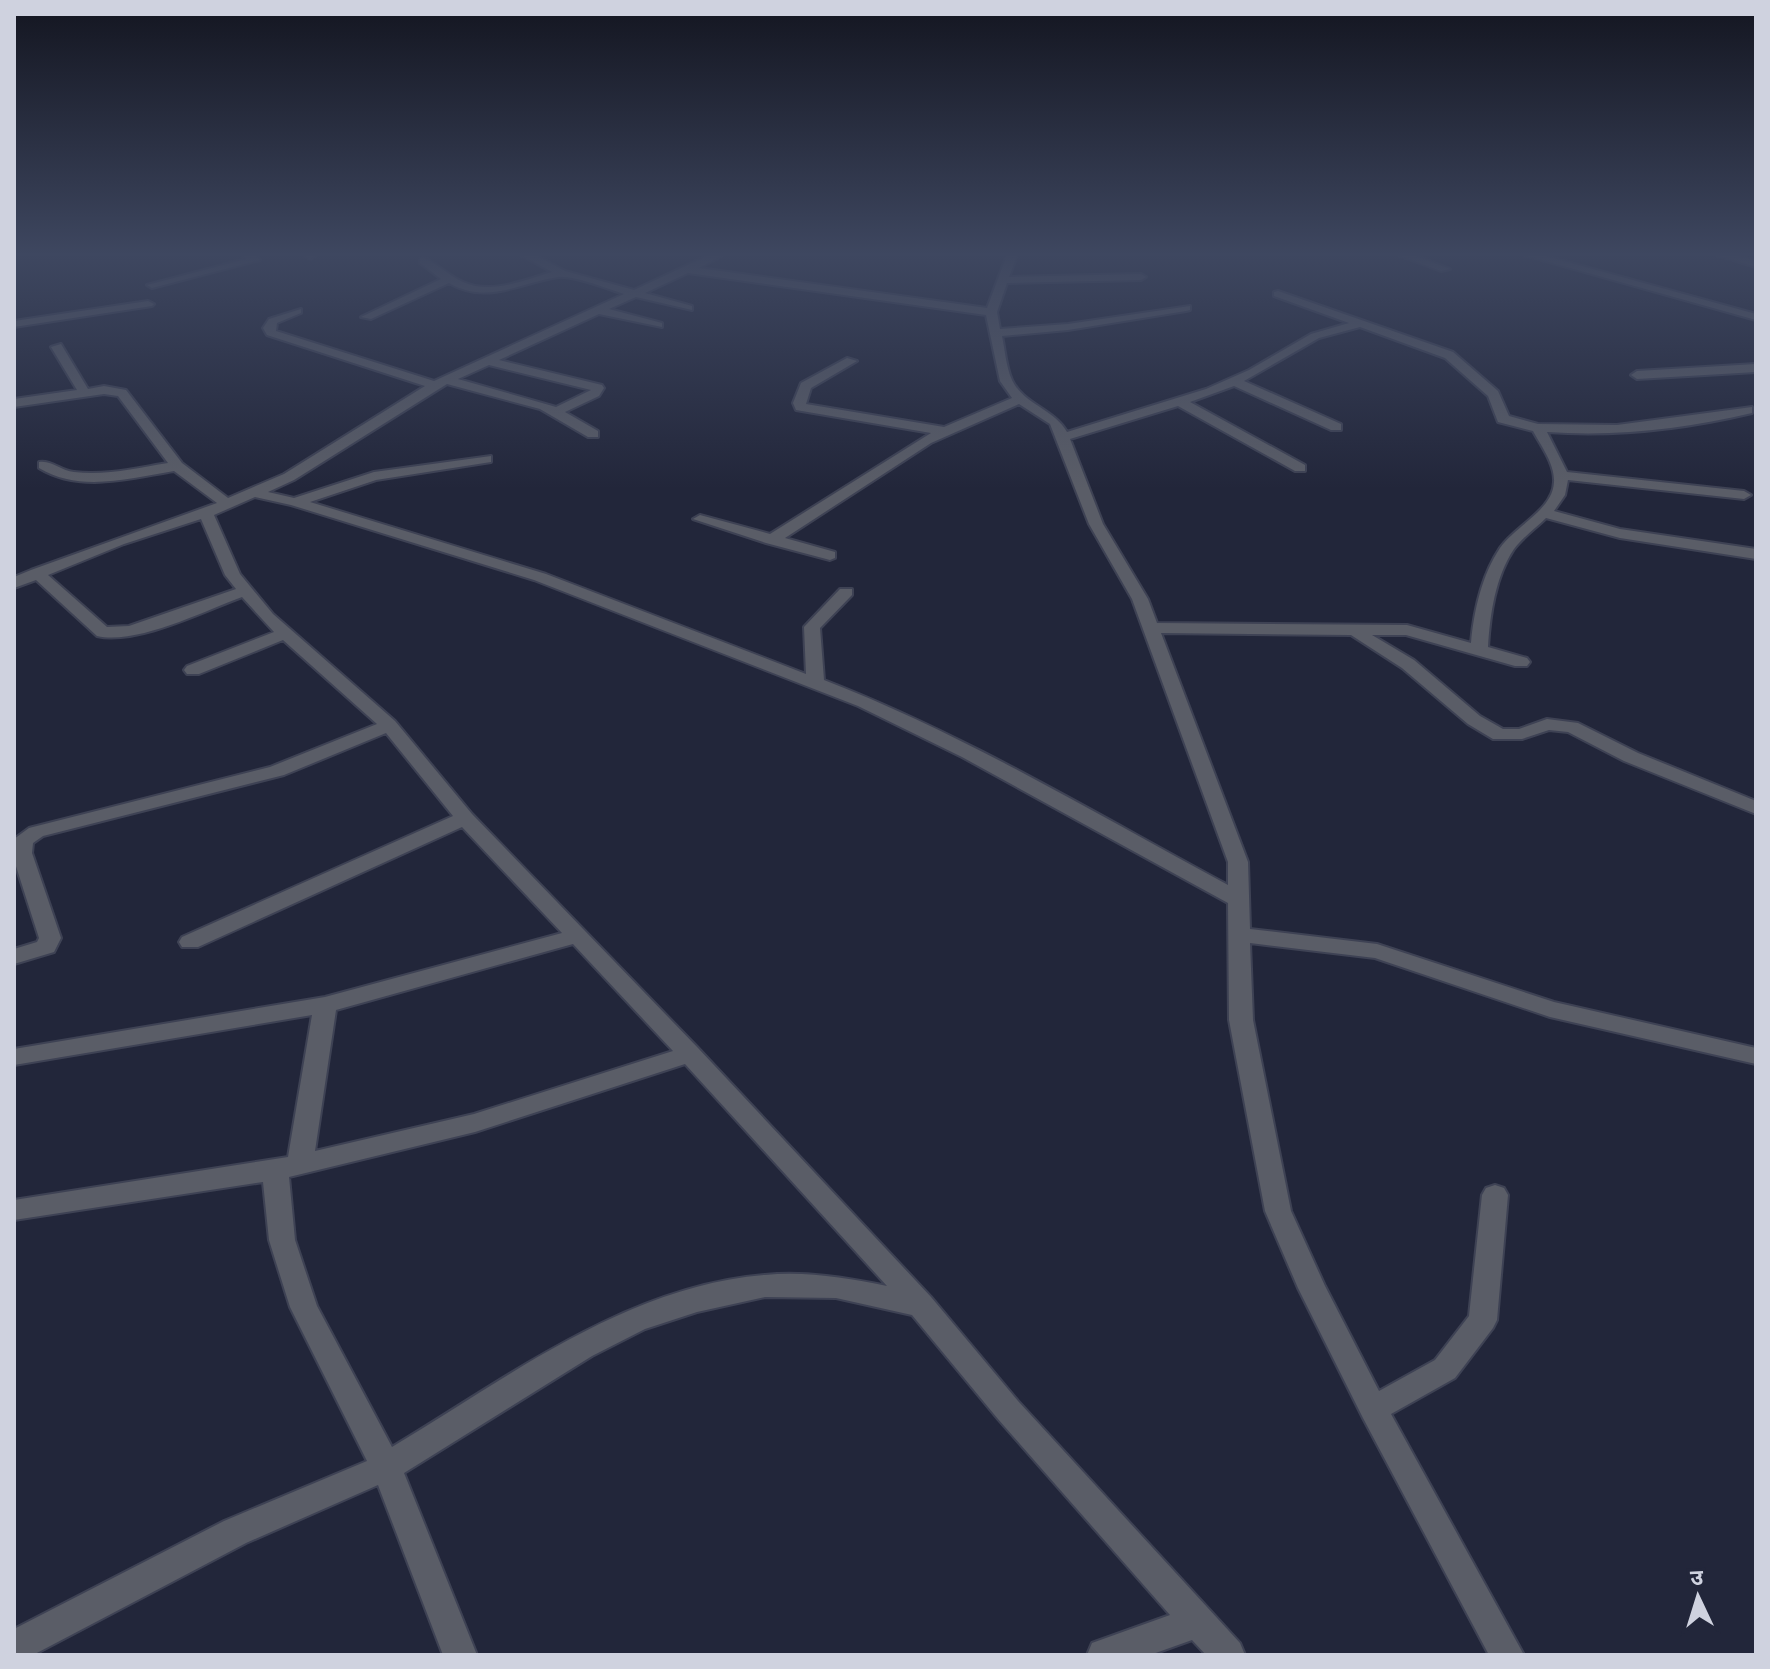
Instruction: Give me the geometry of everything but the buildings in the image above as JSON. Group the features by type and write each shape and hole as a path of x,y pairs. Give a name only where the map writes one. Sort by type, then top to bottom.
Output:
{"street":[{"path":"271,333 441,382 557,411 593,434"},
{"path":"14,583 255,493 289,477 441,382 549,333"},
{"path":"994,333 1006,381 1020,399 1055,422 1063,437 1096,524 1125,570 1150,628 1231,836 1238,862 1241,901 1237,934 1241,1020 1278,1211 1312,1288 1373,1409 1507,1655"},
{"path":"1063,437 1235,382 1315,336 1326,333"},
{"path":"1390,333 1449,355 1494,394 1503,419 1538,428 1586,431 1645,428 1747,410"},
{"path":"57,347 84,392"},
{"path":"489,361 598,388 595,393 557,411"},
{"path":"851,361 805,386 799,403 801,407 944,431"},
{"path":"1637,375 1756,368"},
{"path":"1235,382 1336,427"},
{"path":"14,403 104,390 122,393 177,466 227,504"},
{"path":"771,540 905,452 944,431 1020,399"},
{"path":"1180,402 1300,468"},
{"path":"1479,649 1486,606 1508,547 1558,494 1560,475 1538,428"},
{"path":"295,502 374,476 486,459"},
{"path":"44,465 54,474 78,477 177,466"},
{"path":"1560,475 1744,495"},
{"path":"255,493 295,502 540,577 706,644 815,682 932,734 1241,901"},
{"path":"1543,512 1583,527 1690,541 1756,554"},
{"path":"206,513 233,575 244,591 285,633 389,725 465,818 690,1054 921,1305 1008,1410 1195,1622 1228,1655"},
{"path":"700,519 830,555"},
{"path":"37,573 103,632 112,634 131,631 244,591"},
{"path":"815,682 812,627 846,592"},
{"path":"1150,628 1353,628 1423,632 1521,662"},
{"path":"1353,628 1373,644 1408,664 1474,720 1499,735 1522,734 1547,724 1572,727 1631,757 1756,808"},
{"path":"193,670 285,633"},
{"path":"14,837 277,771 389,725"},
{"path":"190,942 465,818"},
{"path":"14,957 46,947 50,938 22,853 23,841 36,832"},
{"path":"1237,934 1377,951 1550,1009 1756,1056"},
{"path":"14,1057 325,1005 576,936"},
{"path":"325,1005 288,1167 282,1240 304,1307 386,1467 460,1655"},
{"path":"14,1210 288,1167 475,1123 690,1054"},
{"path":"1373,1409 1445,1369 1483,1320 1495,1195"},
{"path":"14,1647 235,1532 386,1467 582,1347 636,1320 697,1300 765,1286 836,1287 921,1305"},
{"path":"1104,1655 1195,1622"}]}
